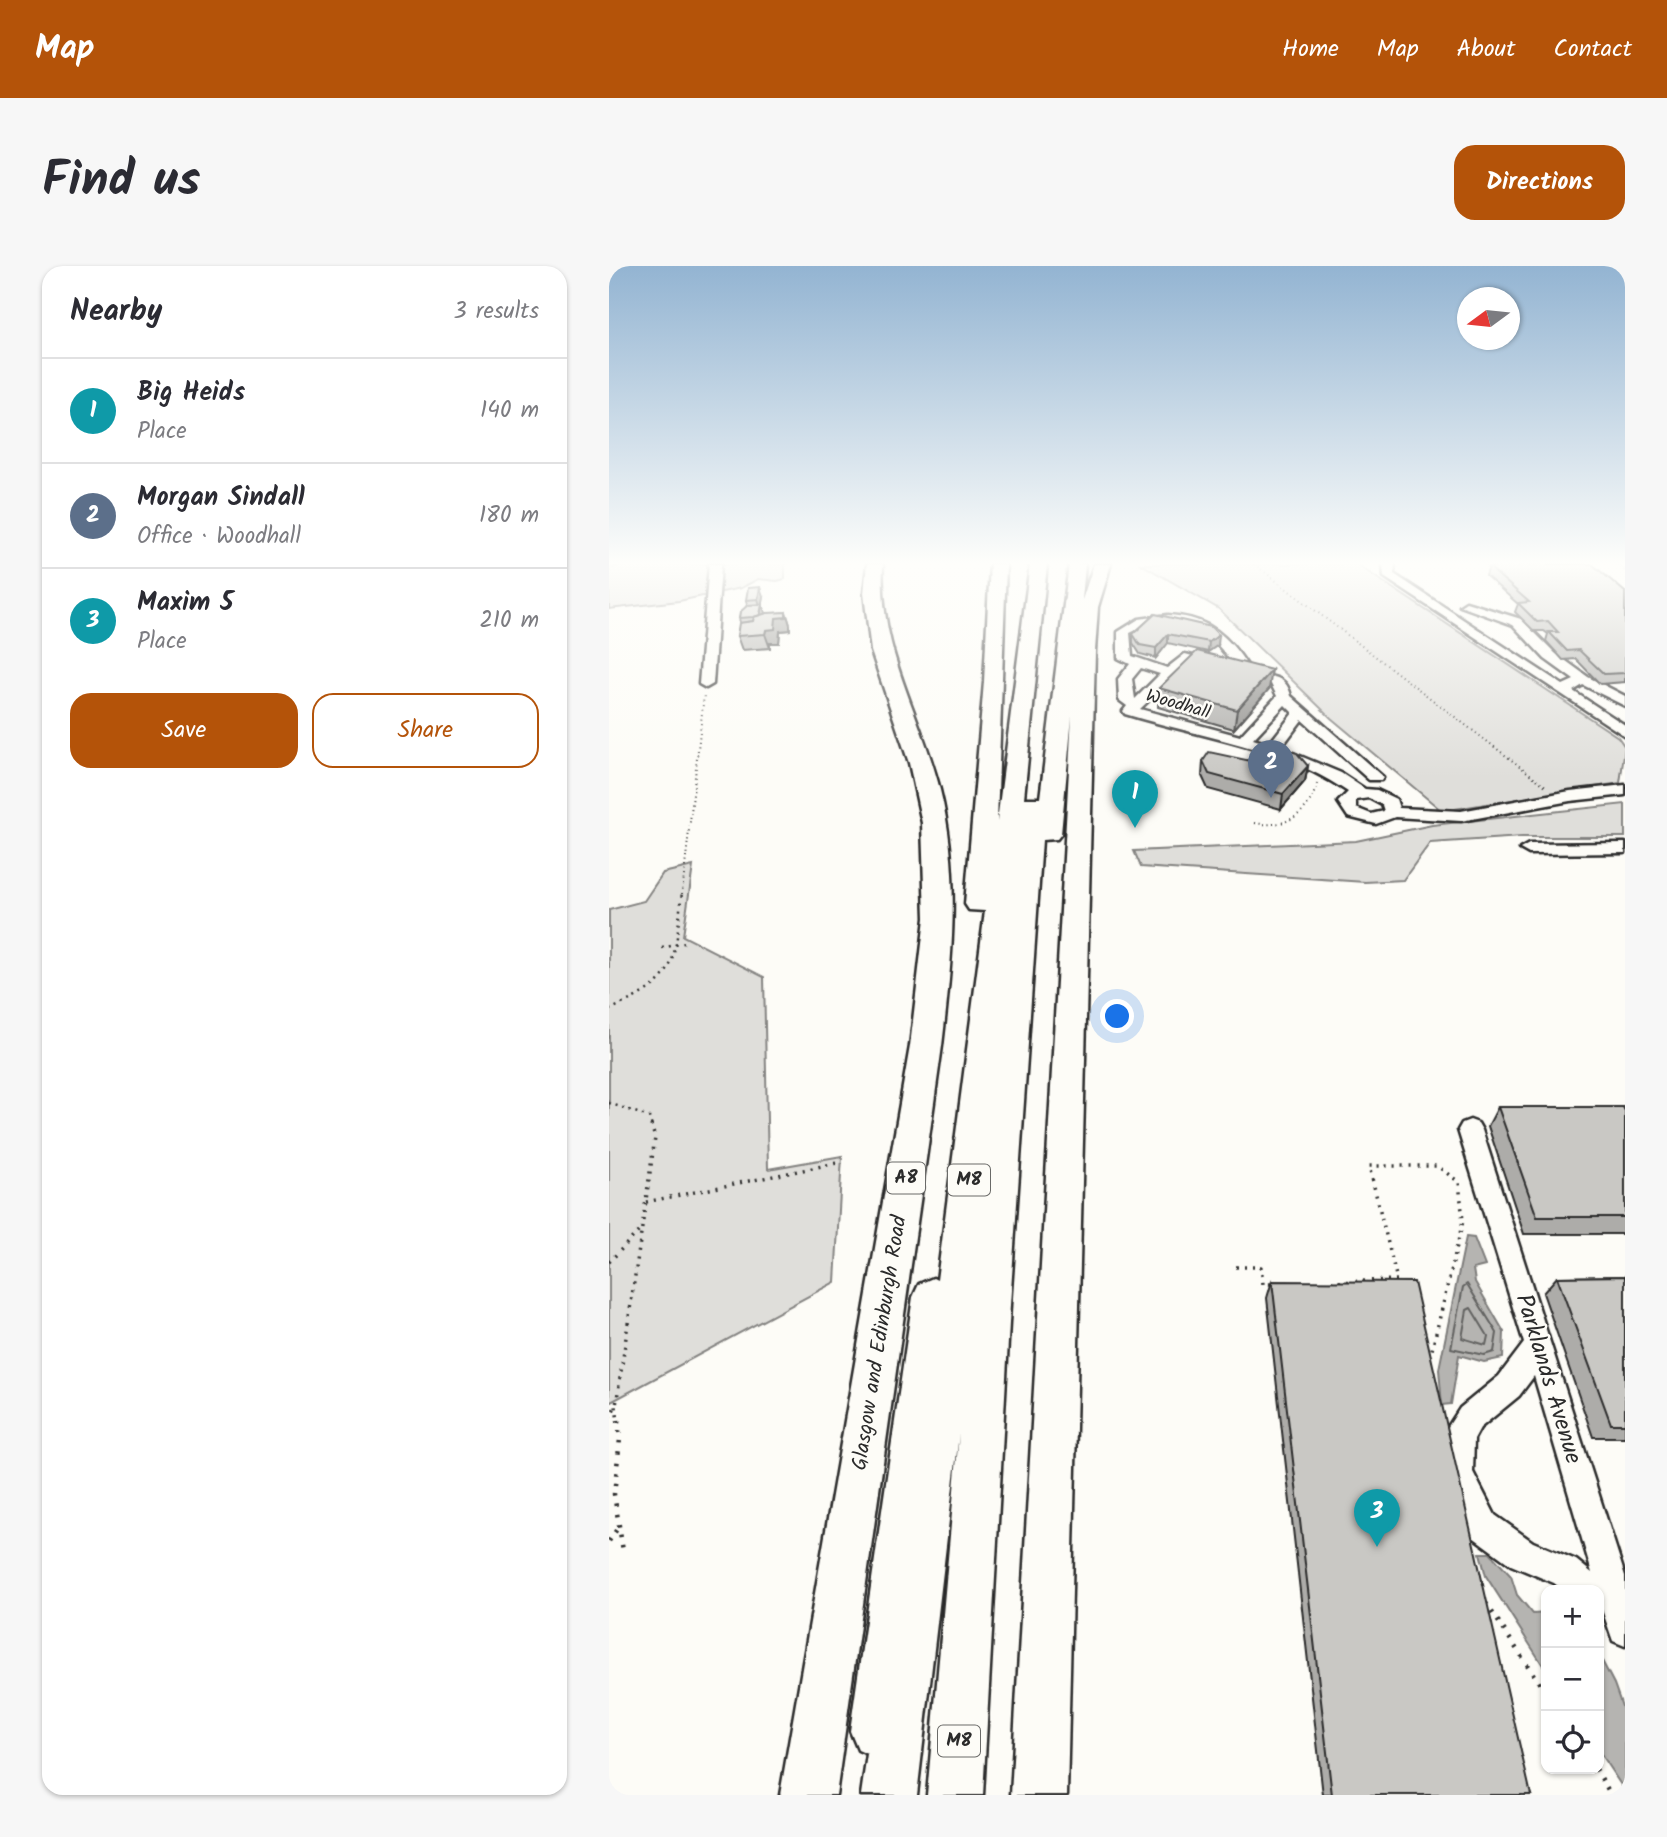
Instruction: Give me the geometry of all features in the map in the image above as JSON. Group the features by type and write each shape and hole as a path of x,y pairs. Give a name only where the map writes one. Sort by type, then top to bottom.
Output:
{"highway":[{"name":"Glasgow and Edinburgh Road","path":"807,1795 915,1122 939,939 939,871 935,823 921,764 878,635"},
{"name":"M8","path":"869,1795 951,1164 977,924 996,635"},
{"name":"M8","path":"889,1795 958,1273 1031,635"},
{"name":"M8","path":"955,1795 991,1291 1038,736 1056,635"},
{"name":"M8","path":"964,1687 1006,1305 1062,635"},
{"path":"1039,1795 1087,635"}],"street":[{"path":"706,684 710,635"},
{"path":"1124,635 1125,657 1137,664 1170,673"},
{"path":"1216,635 1247,674"},
{"path":"1484,635 1625,732"},
{"path":"1530,635 1550,656 1583,680 1625,702"},
{"name":"Woodhall","path":"1284,697 1282,687 1276,681 1185,659 1136,713 1165,728 1200,737 1242,743 1266,752 1330,757 1360,793 1385,798 1392,806 1392,812"},
{"path":"1136,713 1126,700 1125,679 1137,664"},
{"path":"1564,690 1583,680"},
{"path":"1242,743 1284,697 1301,712 1330,757 1375,777"},
{"path":"1266,752 1301,712"},
{"name":"Woodhall","path":"1360,793 1346,802 1349,810 1355,815 1376,820 1392,812 1423,819 1462,818 1562,798 1625,790"},
{"path":"1529,849 1625,848"},
{"name":"Parklands Avenue","path":"1470,1130 1514,1264 1615,1617"},
{"path":"1538,1348 1509,1386 1470,1418 1459,1435 1458,1474 1484,1526 1522,1554 1565,1571 1581,1585"}],"path":[{"path":"1348,635 1562,798"},
{"path":"609,1010 659,988 668,975 674,946 706,684"},
{"path":"1255,823 1274,827 1293,821 1315,797 1330,757"},
{"path":"662,948 684,943"},
{"path":"609,1103 630,1107 649,1116 656,1139 616,1406 620,1439 614,1494 617,1528 623,1551"},
{"path":"646,1202 837,1163"},
{"path":"1330,1282 1397,1280 1369,1166 1437,1166 1459,1182 1463,1221 1430,1360"},
{"path":"609,1262 641,1229"},
{"path":"1236,1267 1261,1267 1263,1284 1276,1284"},
{"path":"609,1409 616,1406"},
{"path":"609,1418 616,1406"},
{"path":"609,1541 617,1528"},
{"path":"1484,1599 1541,1685"},
{"path":"1599,1774 1611,1795"}],"shaded area":[{"path":"1246,635 1464,635 1618,737 1625,747 1620,783 1442,811 1331,718"},
{"path":"1625,804 1625,837 1522,837 1430,843 1403,880 1365,882 1141,867 1134,851 1356,841 1432,825"},
{"path":"693,866 683,936 764,977 768,1169 842,1156 835,1282 609,1403 609,910 644,901 663,873"}],"water":[{"path":"1466,1237 1474,1238 1485,1266 1473,1269 1475,1282 1504,1332 1503,1358 1484,1362 1459,1355 1451,1404 1442,1405 1439,1369"},
{"path":"1480,1553 1490,1553 1511,1576 1517,1595 1533,1614 1541,1613 1541,1662 1486,1576"},
{"path":"1604,1665 1625,1715 1625,1791 1604,1760"}],"building":[{"path":"1134,635 1167,635 1156,648 1140,645"},
{"path":"1175,635 1218,635 1209,642"},
{"path":"1552,635 1625,635 1625,673 1604,674 1579,650 1567,651"},
{"path":"1197,651 1272,670 1237,710 1159,688"},
{"path":"1275,746 1297,753 1308,766 1283,794 1209,774 1203,761 1209,752 1260,763"},
{"path":"1498,1107 1623,1107 1625,1217 1537,1217"},
{"path":"1625,1276 1625,1424 1611,1424 1557,1277"},
{"path":"1272,1281 1414,1282 1531,1795 1332,1795"}],"place":[{"name":"Morgan Sindall","path":"1271,798"},
{"name":"Big Heids","path":"1135,828"},
{"name":"Maxim 5","path":"1377,1547"}]}
